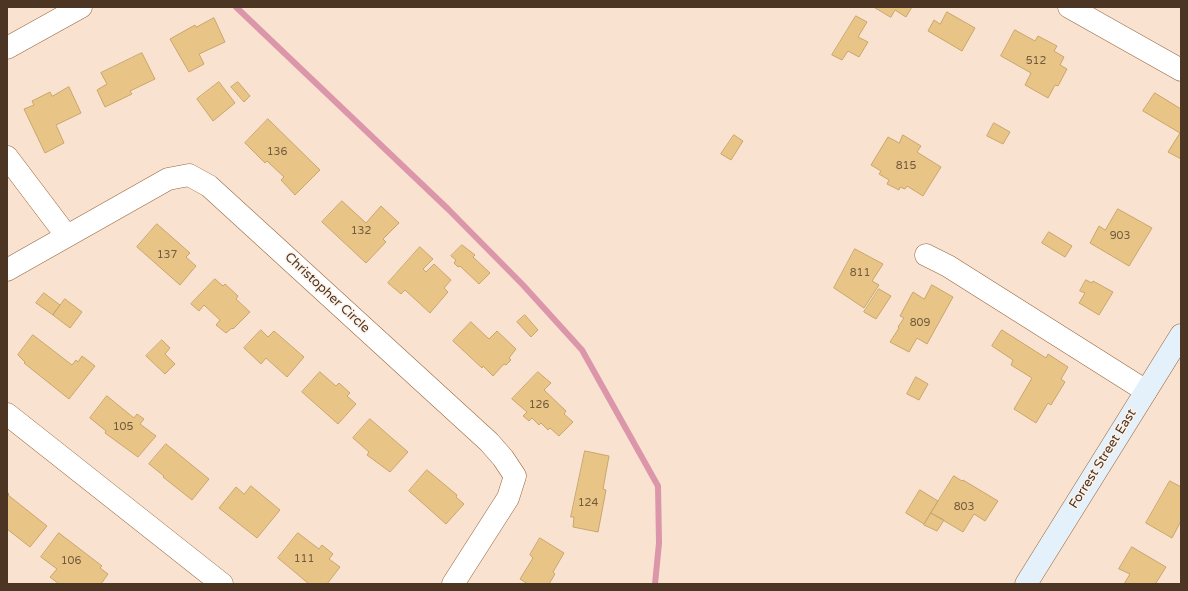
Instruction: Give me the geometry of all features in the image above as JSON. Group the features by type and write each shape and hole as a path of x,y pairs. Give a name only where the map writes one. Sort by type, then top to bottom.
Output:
{"main road":[{"name":"Forrest Street East","path":"1026,584 1181,335"}],"street":[{"path":"7,48 80,7"},
{"path":"1069,7 1181,70"},
{"path":"7,157 66,235"},
{"name":"Christopher Circle","path":"7,270 66,235 168,179 189,175 209,186 489,442 503,458 515,476 508,498 453,584"},
{"path":"926,255 948,266 1146,391"},
{"path":"7,414 222,584"}],"building":[{"path":"874,7 912,7 906,17 895,10 891,17"},
{"path":"947,12 975,28 962,51 928,31 934,20 940,24"},
{"path":"856,16 867,22 858,37 868,42 859,57 848,51 842,60 832,55"},
{"path":"214,18 225,42 199,54 204,64 189,72 170,39 195,25 196,27"},
{"path":"1015,30 1035,41 1038,36 1057,46 1054,51 1064,57 1060,65 1067,69 1058,86 1055,85 1048,98 1025,85 1031,73 1001,56"},
{"path":"142,53 155,79 130,91 132,94 105,107 97,90 107,84 101,73"},
{"path":"219,82 235,103 213,121 197,99"},
{"path":"238,82 250,96 244,102 231,87"},
{"path":"69,87 81,113 56,125 64,143 45,153 24,109 34,105 32,101 50,92 52,96"},
{"path":"1155,93 1181,109 1181,159 1168,152 1180,133 1143,111"},
{"path":"268,119 320,170 295,195 281,180 284,177 267,161 265,163 245,143"},
{"path":"994,123 1010,132 1003,144 987,136"},
{"path":"734,135 743,141 731,160 721,154"},
{"path":"903,135 921,146 917,152 941,167 923,196 907,186 905,189 900,187 899,190 887,184 889,180 879,174 881,171 871,165 888,137 899,143"},
{"path":"342,201 366,223 381,206 399,223 383,239 386,242 366,263 322,222"},
{"path":"1118,209 1152,228 1129,266 1090,243 1099,226 1105,230"},
{"path":"157,224 190,253 186,257 196,266 180,285 137,247"},
{"path":"1049,232 1072,246 1065,257 1042,243"},
{"path":"462,245 475,255 473,257 490,273 479,284 460,266 458,267 454,263 456,260 451,256"},
{"path":"420,247 433,259 423,269 426,272 434,264 451,280 444,288 448,292 430,313 405,290 401,294 388,283"},
{"path":"855,249 883,264 872,281 879,285 864,308 834,288"},
{"path":"215,279 223,286 225,284 238,296 236,299 250,312 233,329 232,328 226,333 216,325 220,320 204,305 199,311 191,304"},
{"path":"1086,280 1092,283 1093,281 1113,292 1099,315 1079,303 1085,293 1080,291"},
{"path":"932,285 953,297 927,344 917,338 909,352 890,342 904,318 900,316 913,292 924,299"},
{"path":"879,289 891,296 876,319 864,312"},
{"path":"44,293 60,305 53,315 36,303"},
{"path":"65,299 82,312 70,328 53,315"},
{"path":"525,315 538,330 531,337 517,322"},
{"path":"471,322 489,339 497,331 516,349 509,358 511,360 506,365 504,364 493,376 483,366 482,368 453,341"},
{"path":"261,330 268,337 274,331 304,357 287,377 266,358 261,364 244,348"},
{"path":"1002,330 1046,358 1048,354 1068,367 1061,379 1065,382 1051,405 1048,403 1036,423 1014,409 1032,378 1011,365 1013,360 992,346"},
{"path":"33,335 72,365 76,360 78,362 82,356 95,366 69,399 24,363 25,362 18,355"},
{"path":"162,340 170,348 165,354 175,364 165,374 146,356"},
{"path":"320,372 336,386 339,383 350,393 347,396 356,404 338,424 302,392"},
{"path":"538,372 551,383 544,390 566,411 564,414 573,422 559,436 550,428 548,430 541,423 539,425 532,418 529,421 523,416 527,412 512,399"},
{"path":"916,377 928,384 919,400 907,394"},
{"path":"107,396 134,418 137,414 144,419 140,424 156,436 138,457 105,433 106,431 90,418"},
{"path":"370,419 408,452 390,472 367,455 369,452 353,438"},
{"path":"166,444 209,479 192,500 149,464"},
{"path":"585,451 609,456 603,489 606,490 598,532 573,527 574,517 571,517"},
{"path":"427,470 457,495 456,497 464,504 446,524 409,491"},
{"path":"954,476 998,501 985,521 974,514 963,532 931,513"},
{"path":"1170,481 1181,487 1181,521 1172,538 1146,523"},
{"path":"251,486 280,510 257,538 219,508 236,487 244,494"},
{"path":"920,490 938,501 924,524 906,513"},
{"path":"7,492 9,494 8,495 47,526 30,547 7,529"},
{"path":"931,513 944,520 937,531 924,525"},
{"path":"59,533 102,566 100,568 108,574 101,584 59,584 50,577 57,569 41,557"},
{"path":"298,533 319,549 322,545 333,554 329,559 340,567 327,584 309,584 278,558"},
{"path":"540,538 564,553 553,572 555,574 549,584 528,584 520,579 533,558 530,555"},
{"path":"1132,547 1166,567 1156,583 1158,584 1124,584 1130,574 1119,569"}],"waterway":[{"path":"236,7 448,209 523,285 582,350 658,486 659,543 655,584"}]}
